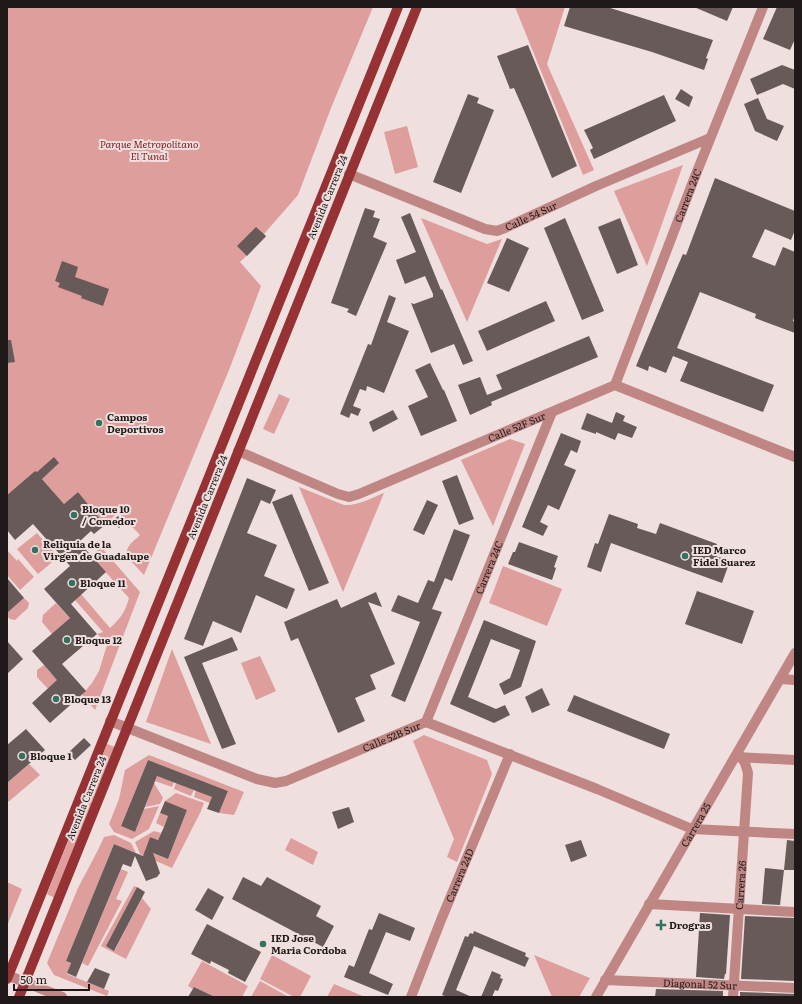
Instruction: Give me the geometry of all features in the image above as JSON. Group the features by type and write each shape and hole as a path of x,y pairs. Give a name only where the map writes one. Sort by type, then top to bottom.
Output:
{"main road":[{"name":"Avenida Carrera 24","path":"7,976 398,7"},
{"name":"Avenida Carrera 24","path":"19,997 417,7"}],"street":[{"name":"Carrera 24C","path":"615,385 710,138 763,7"},
{"name":"Calle 54 Sur","path":"349,174 485,229 497,231 522,221 596,186 710,138"},
{"name":"Calle 52F Sur","path":"238,451 338,494 349,496 359,494 615,385"},
{"path":"615,385 795,457"},
{"name":"Carrera 24C","path":"426,722 552,412"},
{"name":"Carrera 25","path":"596,997 692,829 738,757 795,653"},
{"path":"780,679 795,680"},
{"name":"Calle 52B Sur","path":"110,721 257,779 275,783 292,779 426,722 510,754 692,829"},
{"name":"Carrera 24D","path":"411,997 441,920 510,754"},
{"path":"738,757 795,760"},
{"name":"Carrera 26","path":"738,757 745,763 748,773"},
{"name":"Carrera 26","path":"733,997 748,773 753,762 757,758"},
{"path":"692,829 795,834"},
{"path":"649,904 795,912"},
{"path":"7,976 62,997"},
{"name":"Diagonal 52 Sur","path":"606,980 795,988"}],"green space":[{"name":"Parque Metropolitano El Tunal","path":"7,7 373,7 331,108 298,195 264,234 266,237 240,262 261,286 229,370 144,575 127,557 126,553 130,544 140,535 118,512 105,525 78,492 64,504 35,471 7,495"},
{"path":"515,7 565,7 547,64 594,170 583,175"},
{"path":"407,126 418,167 395,174 384,132"},
{"path":"683,165 647,266 614,191"},
{"path":"421,218 487,244 502,239 467,322"},
{"path":"279,394 290,399 274,434 263,429"},
{"path":"510,439 525,444 493,526 461,460"},
{"path":"299,487 344,505 359,503 384,493 343,592"},
{"path":"37,533 58,557 38,574 17,549"},
{"path":"101,547 140,592 95,710 82,695 92,683 99,671 107,645 97,634 103,632 75,600 81,594 110,628 122,614 129,598 91,556"},
{"path":"7,550 17,561 18,559 34,577 20,590 7,575"},
{"path":"503,566 562,589 547,626 489,603"},
{"path":"24,598 29,603 28,608 15,620 10,619 7,616 7,613"},
{"path":"56,603 70,618 52,634 42,622 43,615"},
{"path":"172,649 211,744 146,722"},
{"path":"260,656 276,691 256,700 241,663"},
{"path":"44,665 51,673 61,677 48,689 37,677 37,670"},
{"path":"424,735 487,760 492,774 457,862 447,857 454,839 413,741"},
{"path":"107,744 115,747 55,898 47,894"},
{"path":"149,755 244,792 234,815 219,813 228,791 148,760 121,826 135,832 144,809 159,806 149,829 132,839 114,832 109,824 119,799 125,770"},
{"path":"29,764 40,775 7,803 7,783"},
{"path":"157,776 174,782 172,787 155,781"},
{"path":"154,783 163,798 160,804 145,807"},
{"path":"176,783 194,790 191,796 174,789"},
{"path":"196,790 212,797 210,803 194,797"},
{"path":"176,793 204,803 172,868 140,854 135,842 154,831 161,833 158,840 150,837 145,850 168,859 187,810 165,801"},
{"path":"160,813 168,816 164,827 156,823"},
{"path":"114,835 131,843 136,853 114,844 66,961 71,963 67,974 109,991 107,996 54,975 47,963 78,888 104,837"},
{"path":"291,838 318,852 313,865 285,850"},
{"path":"121,869 128,872 116,899 122,901 88,966 82,963"},
{"path":"7,882 22,889 7,926"},
{"path":"134,886 137,887 106,946 115,950 142,898 151,909 126,959 101,946"},
{"path":"272,955 311,976 300,997 294,997 260,979"},
{"path":"534,955 590,978 579,997 552,997"},
{"path":"202,961 248,986 242,997 215,997 194,987 193,989 188,986"},
{"path":"260,981 289,997 251,997"},
{"path":"334,984 365,997 327,997"}],"building":[{"path":"570,7 607,7 713,40 706,58 708,59 704,70 652,52 564,26"},
{"path":"694,7 733,7 727,21"},
{"path":"777,7 795,7 795,39 790,50 763,39"},
{"path":"528,45 577,166 552,178 514,88 510,89 497,56"},
{"path":"782,65 795,70 795,89 783,84 757,95 750,79"},
{"path":"681,89 693,97 689,107 675,99"},
{"path":"468,94 479,98 477,103 494,110 461,193 433,182"},
{"path":"664,95 676,121 594,159 590,150 593,148 584,130"},
{"path":"758,98 767,119 784,126 777,141 755,131 744,104"},
{"path":"715,178 795,211 795,230 791,240 765,229 752,257 775,266 783,247 795,252 795,315 793,321 795,322 795,333 755,318 756,314 700,292 677,348 774,385 763,412 680,381 688,362 673,356 666,373 649,366 648,371 636,366 683,254 686,255"},
{"path":"365,208 375,211 373,217 380,219 373,237 387,243 356,316 347,312 349,309 331,303"},
{"path":"410,213 441,290 442,289 473,361 463,365 454,344 431,353 411,303 414,304 433,297 433,294 425,276 405,284 396,260 416,252 401,217"},
{"path":"565,218 604,311 582,320 544,228"},
{"path":"620,218 638,265 617,274 598,227"},
{"path":"256,227 266,236 247,256 237,246"},
{"path":"507,238 529,248 509,292 487,283"},
{"path":"62,261 78,267 75,277 109,289 103,306 58,287 60,283 55,281"},
{"path":"389,295 396,298 387,322 409,331 384,393 367,386 366,391 360,389 353,406 361,409 358,416 351,413 349,418 340,414 368,344 371,345"},
{"path":"546,301 555,321 487,351 478,331"},
{"path":"589,336 598,357 491,402 492,405 470,415 458,385 480,377 487,395 502,389 496,375"},
{"path":"7,340 11,340 15,362 7,363"},
{"path":"430,363 444,390 457,421 421,436 408,406 428,397 415,370"},
{"path":"393,410 398,419 373,432 369,422"},
{"path":"616,412 625,416 623,421 637,427 632,438 618,433 615,440 596,432 596,434 581,429 587,413 612,423"},
{"path":"561,433 581,441 577,453 571,450 564,465 576,470 559,510 548,505 540,522 548,526 543,536 522,527"},
{"path":"54,457 59,463 42,479 64,504 78,492 105,525 94,534 91,531 79,542 106,572 71,604 97,634 62,664 86,691 50,723 32,703 57,680 32,651 70,618 44,589 70,566 33,524 15,540 7,530 7,495"},
{"path":"457,475 474,519 459,525 442,481"},
{"path":"247,478 276,490 270,504 261,500 247,533 277,545 264,576 295,589 287,609 256,595 241,633 213,621 203,646 184,639"},
{"path":"292,494 329,583 309,591 272,502"},
{"path":"427,500 438,505 424,535 413,530"},
{"path":"609,514 638,524 637,528 656,534 660,523 717,544 713,555 730,561 722,583 611,543 601,572 587,567 595,543 598,544"},
{"path":"118,516 125,523 119,528 112,521"},
{"path":"454,529 470,535 452,581 445,578 432,609 442,612 405,702 391,696 420,622 391,611 398,595 418,603 428,580 434,582"},
{"path":"519,542 558,556 554,567 556,568 552,580 508,564"},
{"path":"7,578 24,598 7,613"},
{"path":"697,591 754,611 742,644 685,624"},
{"path":"376,592 382,607 368,602 395,664 370,675 376,689 355,698 365,721 338,733 298,638 291,641 284,622 337,599 341,608"},
{"path":"484,620 536,641 521,687 504,695 499,684 510,678 520,650 491,639 468,697 496,709 505,705 510,715 494,723 450,704"},
{"path":"232,637 238,650 202,663 236,744 222,749 184,657"},
{"path":"7,641 23,659 7,674"},
{"path":"542,688 550,705 532,713 525,697"},
{"path":"574,695 670,734 664,749 567,711"},
{"name":"Bloque 1","path":"26,729 45,750 7,783 7,745"},
{"path":"84,738 91,745 75,760 68,753"},
{"path":"148,760 228,791 219,813 207,809 212,797 157,776 135,832 121,826"},
{"path":"165,801 187,810 168,859 153,853 160,873 157,877 146,881 135,856 131,867 123,864 76,977 67,973 71,963 66,961 114,844 143,856 150,837 158,840 164,827 168,816 160,813"},
{"path":"349,807 354,822 338,829 332,812"},
{"path":"581,840 587,856 571,862 565,845"},
{"path":"787,840 795,841 795,870 784,870"},
{"path":"765,868 784,870 780,905 762,904"},
{"path":"243,877 261,886 267,877 321,906 316,916 334,926 323,947 232,899"},
{"path":"137,887 145,892 114,951 106,946"},
{"path":"208,888 224,897 212,920 195,910"},
{"path":"379,913 415,928 410,941 386,932 369,973 393,984 388,995 344,977 349,965 354,967 369,929 372,930"},
{"path":"700,913 730,915 726,974 724,979 696,977"},
{"path":"745,916 795,918 795,981 741,979"},
{"path":"207,924 261,952 245,982 228,973 229,970 211,961 210,964 191,954"},
{"path":"474,931 526,953 525,956 529,958 525,967 474,946 456,990 472,997 448,997 442,995 465,936 468,937 470,933 473,934"},
{"path":"95,968 110,974 104,989 87,982"},
{"path":"492,971 501,975 500,978 503,979 498,991 495,990 492,997 481,997"},
{"path":"194,987 215,997 188,997"},
{"path":"656,989 723,991 723,997 655,997"},
{"path":"740,992 795,994 795,997 740,997"}],"place":[{"name":"Campos Deportivos","path":"99,423"},
{"name":"Bloque 10 / Comedor","path":"74,515"},
{"name":"Reliquia de la Virgen de Guadalupe","path":"35,550"},
{"name":"IED Marco Fidel Suarez","path":"685,556"},
{"name":"Bloque 11","path":"72,583"},
{"name":"Bloque 12","path":"67,640"},
{"name":"Bloque 13","path":"56,699"},
{"name":"Bloque 1","path":"22,756"},
{"name":"Drogras","path":"661,925"},
{"name":"IED Jose Maria Cordoba","path":"263,944"}]}
